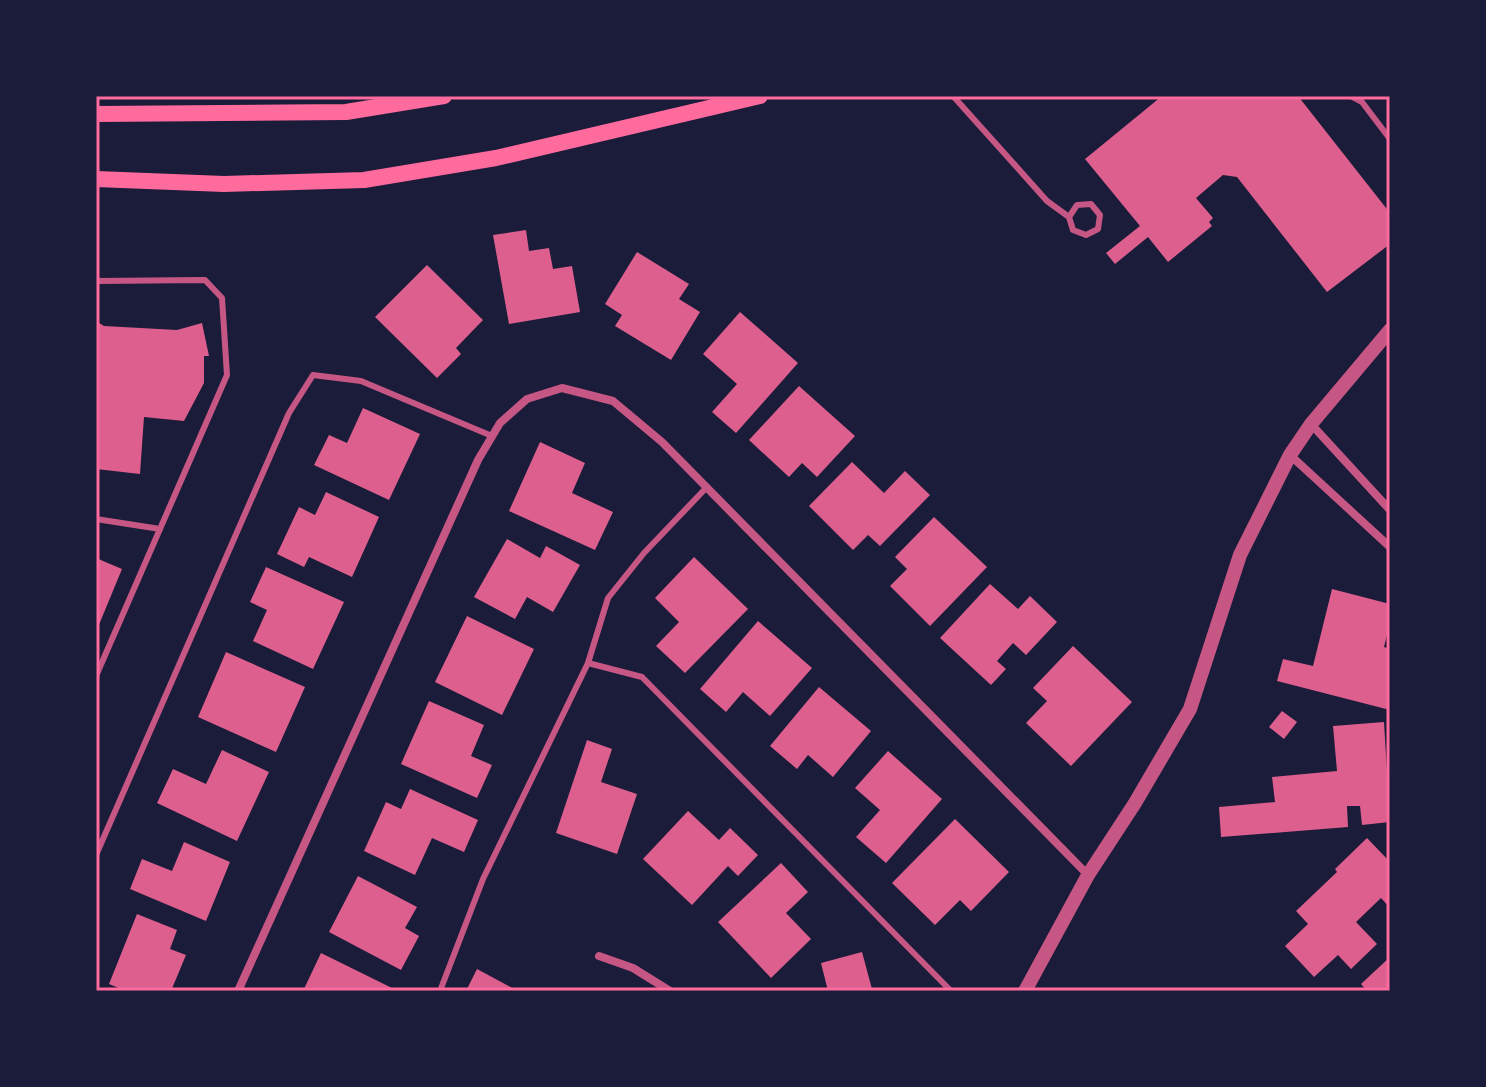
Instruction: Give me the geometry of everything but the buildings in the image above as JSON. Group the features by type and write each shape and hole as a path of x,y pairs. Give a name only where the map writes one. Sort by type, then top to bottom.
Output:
{"main road":[{"path":"96,114 346,112 444,96"},
{"path":"96,179 224,184 364,180 496,158 760,96"}],"street":[{"path":"1025,991 1088,875 1190,709 1240,555 1290,455 1311,424 1390,330"},
{"path":"238,991 492,436 500,423 527,399 562,388 613,401 662,442 1088,875"},
{"path":"1311,424 1390,510"},
{"path":"1290,455 1390,547"},
{"path":"599,956 633,968 670,991"}],"lane":[{"path":"953,96 1047,201 1069,217 1073,230 1086,235 1098,229 1100,215 1091,204 1077,205 1069,217"},
{"path":"1351,96 1362,102 1390,139"},
{"path":"96,281 205,280 222,298 227,375 96,676"},
{"path":"96,855 289,413 313,375 361,381 492,436"},
{"path":"440,991 483,879 588,663 608,598 644,553 707,487"},
{"path":"96,519 160,529"},
{"path":"588,663 642,677 951,991"}]}
